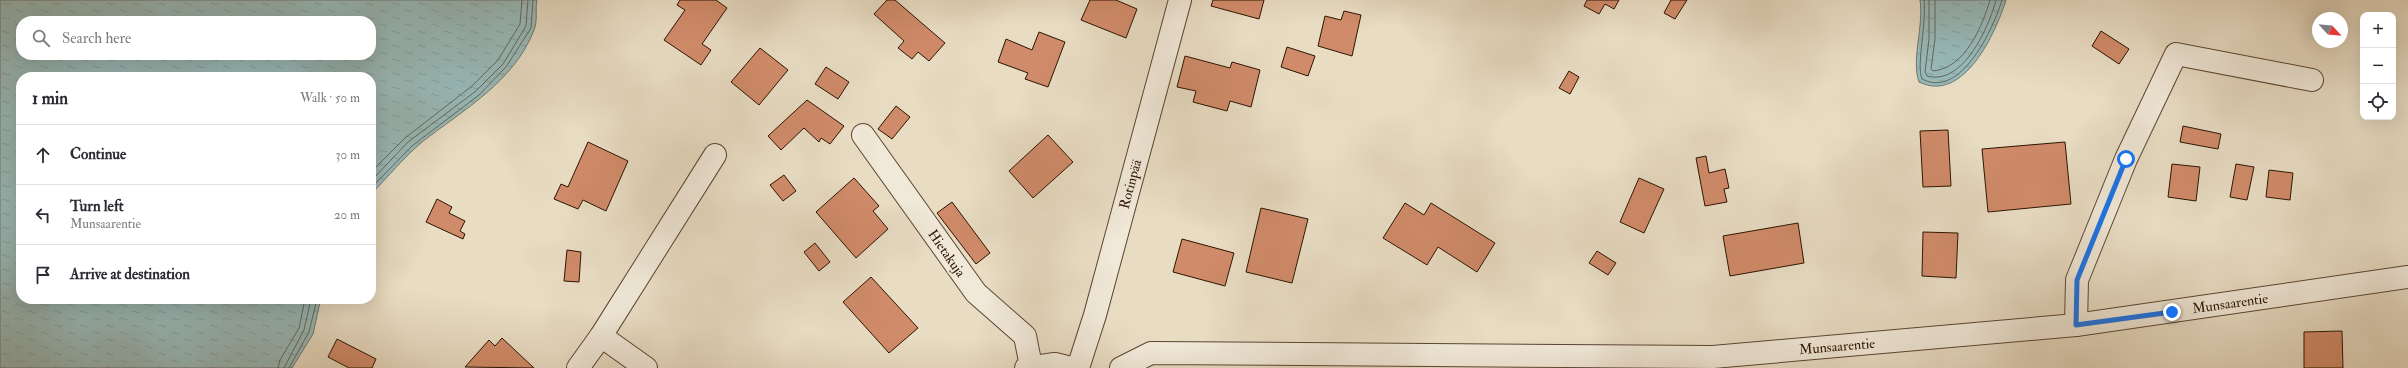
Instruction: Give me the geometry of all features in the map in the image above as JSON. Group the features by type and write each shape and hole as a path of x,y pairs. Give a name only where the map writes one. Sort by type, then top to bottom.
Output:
{"street":[{"name":"Rotinpää","path":"1078,368 1095,314 1180,0"},
{"path":"2076,325 2077,280 2126,159 2176,54 2312,80"},
{"name":"Hietakuja","path":"863,135 976,294 1025,336 1029,367"},
{"path":"578,368 601,336 715,155"},
{"name":"Munsaarentie","path":"1121,368 1151,353 1713,363 2076,325 2408,277"},
{"path":"601,336 646,368"},
{"path":"1029,367 1055,364 1071,368"}],"water":[{"path":"0,0 537,0 534,30 514,65 486,94 415,148 376,189 376,72 16,72 16,304 320,304 313,334 292,368 0,368"},
{"path":"1920,0 2006,0 1995,29 1976,61 1964,74 1950,83 1935,86 1919,82 1916,64 1921,10"}],"building":[{"path":"680,0 716,0 727,8 702,44 711,50 701,65 664,40 685,10 677,5"},
{"path":"887,0 895,0 945,43 929,61 918,52 912,59 898,48 904,41 874,14"},
{"path":"1090,0 1116,0 1137,9 1126,38 1081,20"},
{"path":"1213,0 1264,0 1259,19 1211,6"},
{"path":"1587,0 1619,0 1614,9 1605,4 1599,14 1584,6"},
{"path":"1671,0 1687,0 1675,19 1664,13"},
{"path":"1344,11 1361,15 1352,56 1318,46 1325,16 1341,20"},
{"path":"2101,31 2129,49 2119,64 2092,46"},
{"path":"1039,32 1065,42 1048,87 1025,79 1028,73 998,62 1006,39 1032,50"},
{"path":"1287,47 1315,56 1308,76 1281,67"},
{"path":"760,48 788,70 759,105 731,82"},
{"path":"1185,56 1230,68 1232,62 1260,70 1251,107 1230,101 1227,111 1193,102 1196,91 1177,87"},
{"path":"826,67 849,82 838,99 815,84"},
{"path":"1569,71 1579,77 1570,94 1559,88"},
{"path":"807,100 844,126 830,144 821,138 819,142 804,128 781,150 768,136"},
{"path":"896,106 910,117 892,139 878,129"},
{"path":"2183,126 2221,134 2218,149 2180,142"},
{"path":"1948,130 1951,186 1923,187 1920,131"},
{"path":"1048,135 1073,162 1033,198 1009,171"},
{"path":"588,142 628,161 606,211 583,200 578,209 554,199 561,184 568,187"},
{"path":"2065,142 2071,204 1988,212 1982,149"},
{"path":"1706,156 1709,173 1725,169 1729,188 1724,189 1727,202 1705,206 1696,158"},
{"path":"2172,164 2200,167 2196,201 2168,197"},
{"path":"2236,164 2254,167 2247,200 2230,197"},
{"path":"2269,170 2293,173 2290,200 2266,197"},
{"path":"784,175 796,191 783,201 770,185"},
{"path":"854,178 879,206 873,211 888,229 856,258 816,212"},
{"path":"1639,178 1664,189 1644,233 1620,222"},
{"path":"437,199 452,207 449,213 465,221 460,231 465,234 463,239 426,222"},
{"path":"952,202 990,253 976,264 937,213"},
{"path":"1405,203 1424,215 1431,203 1495,243 1477,272 1438,247 1427,265 1383,238"},
{"path":"1261,208 1308,219 1292,283 1246,272"},
{"path":"1798,223 1804,263 1730,276 1723,236"},
{"path":"1923,232 1958,233 1956,278 1922,276"},
{"path":"1182,239 1234,253 1225,286 1173,272"},
{"path":"815,243 830,262 819,271 804,252"},
{"path":"567,250 581,252 579,282 564,281"},
{"path":"1597,251 1616,263 1608,275 1589,263"},
{"path":"871,277 918,328 889,353 843,302"},
{"path":"2342,331 2343,368 2304,368 2304,332"},
{"path":"502,338 534,368 465,367 489,340 495,346"},
{"path":"337,339 376,359 372,368 349,368 328,357"}],"route":[{"path":"2126,159 2077,280 2076,325 2172,312"}]}
